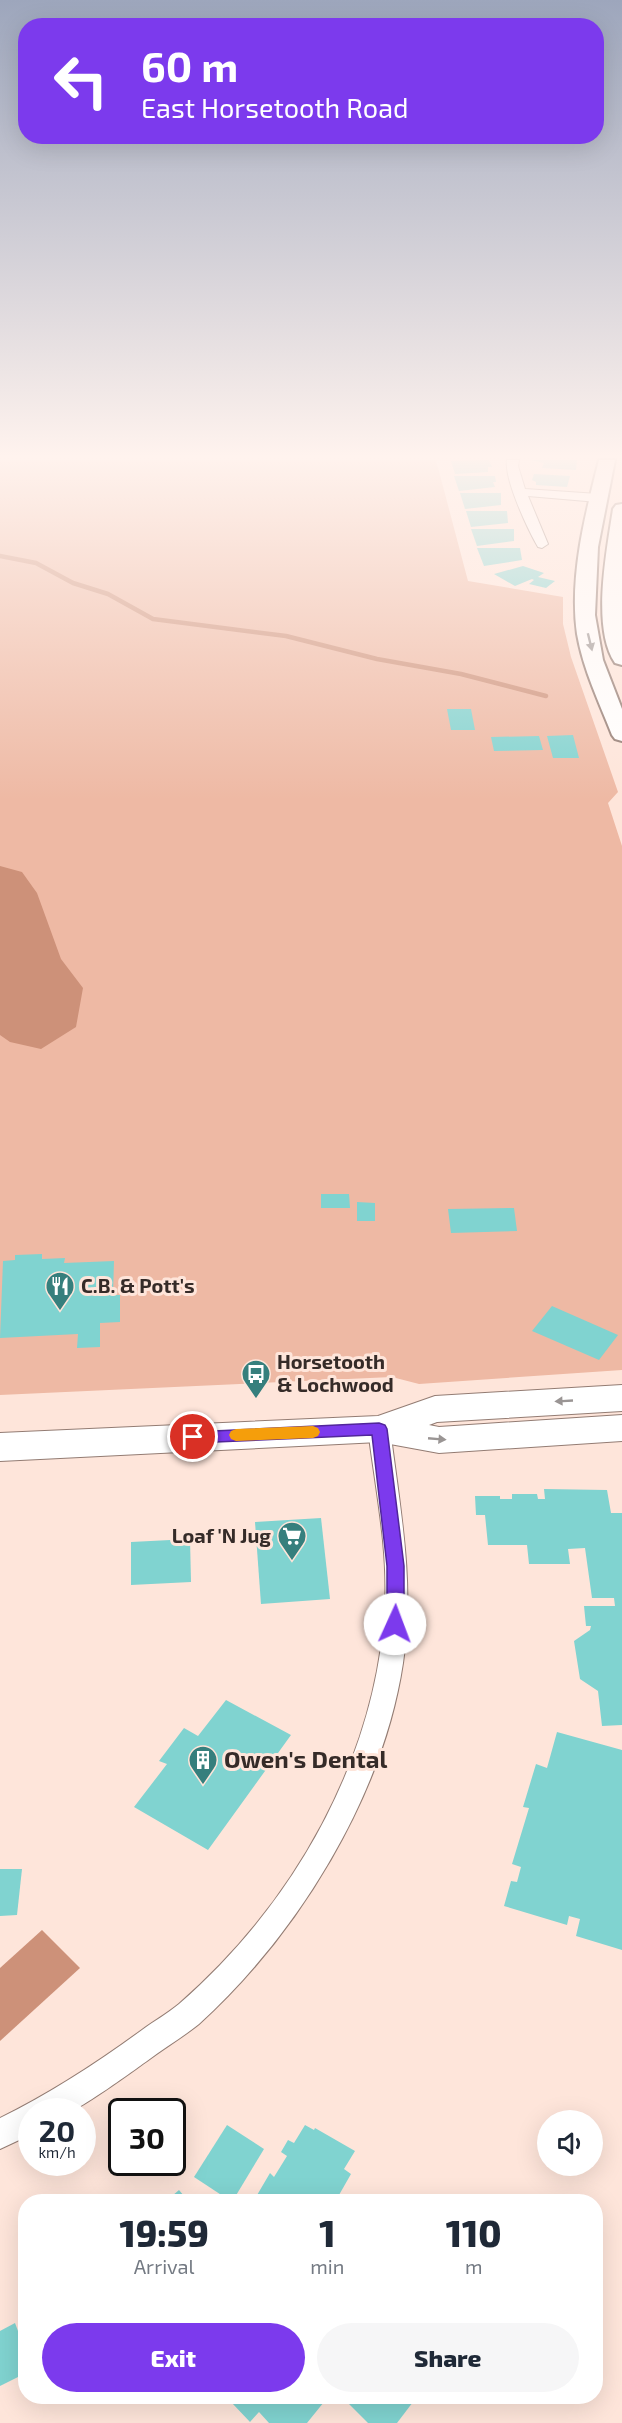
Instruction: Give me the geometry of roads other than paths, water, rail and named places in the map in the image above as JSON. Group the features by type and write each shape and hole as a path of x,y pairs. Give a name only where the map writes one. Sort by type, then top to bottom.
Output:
{"main road":[{"path":"588,573 584,605 593,654 622,735"},
{"path":"614,573 610,606 622,659"},
{"path":"379,1429 435,1409 622,1398"},
{"path":"0,1447 379,1429 439,1440 622,1428"}],"street":[{"path":"66,2098 108,2072 191,2012 282,1910 315,1863 360,1777 380,1721 392,1666 397,1603 396,1566 379,1429"},
{"path":"0,2134 18,2125"}],"waterway":[{"path":"55,573 73,583 108,594 153,619 286,636 377,659 461,674 546,696"}],"place":[{"name":"C.B. & Pott's","path":"60,1312"},
{"name":"Horsetooth & Lochwood","path":"256,1400"},
{"name":"Loaf 'N Jug","path":"292,1562"},
{"name":"Owen's Dental","path":"203,1786"}]}
